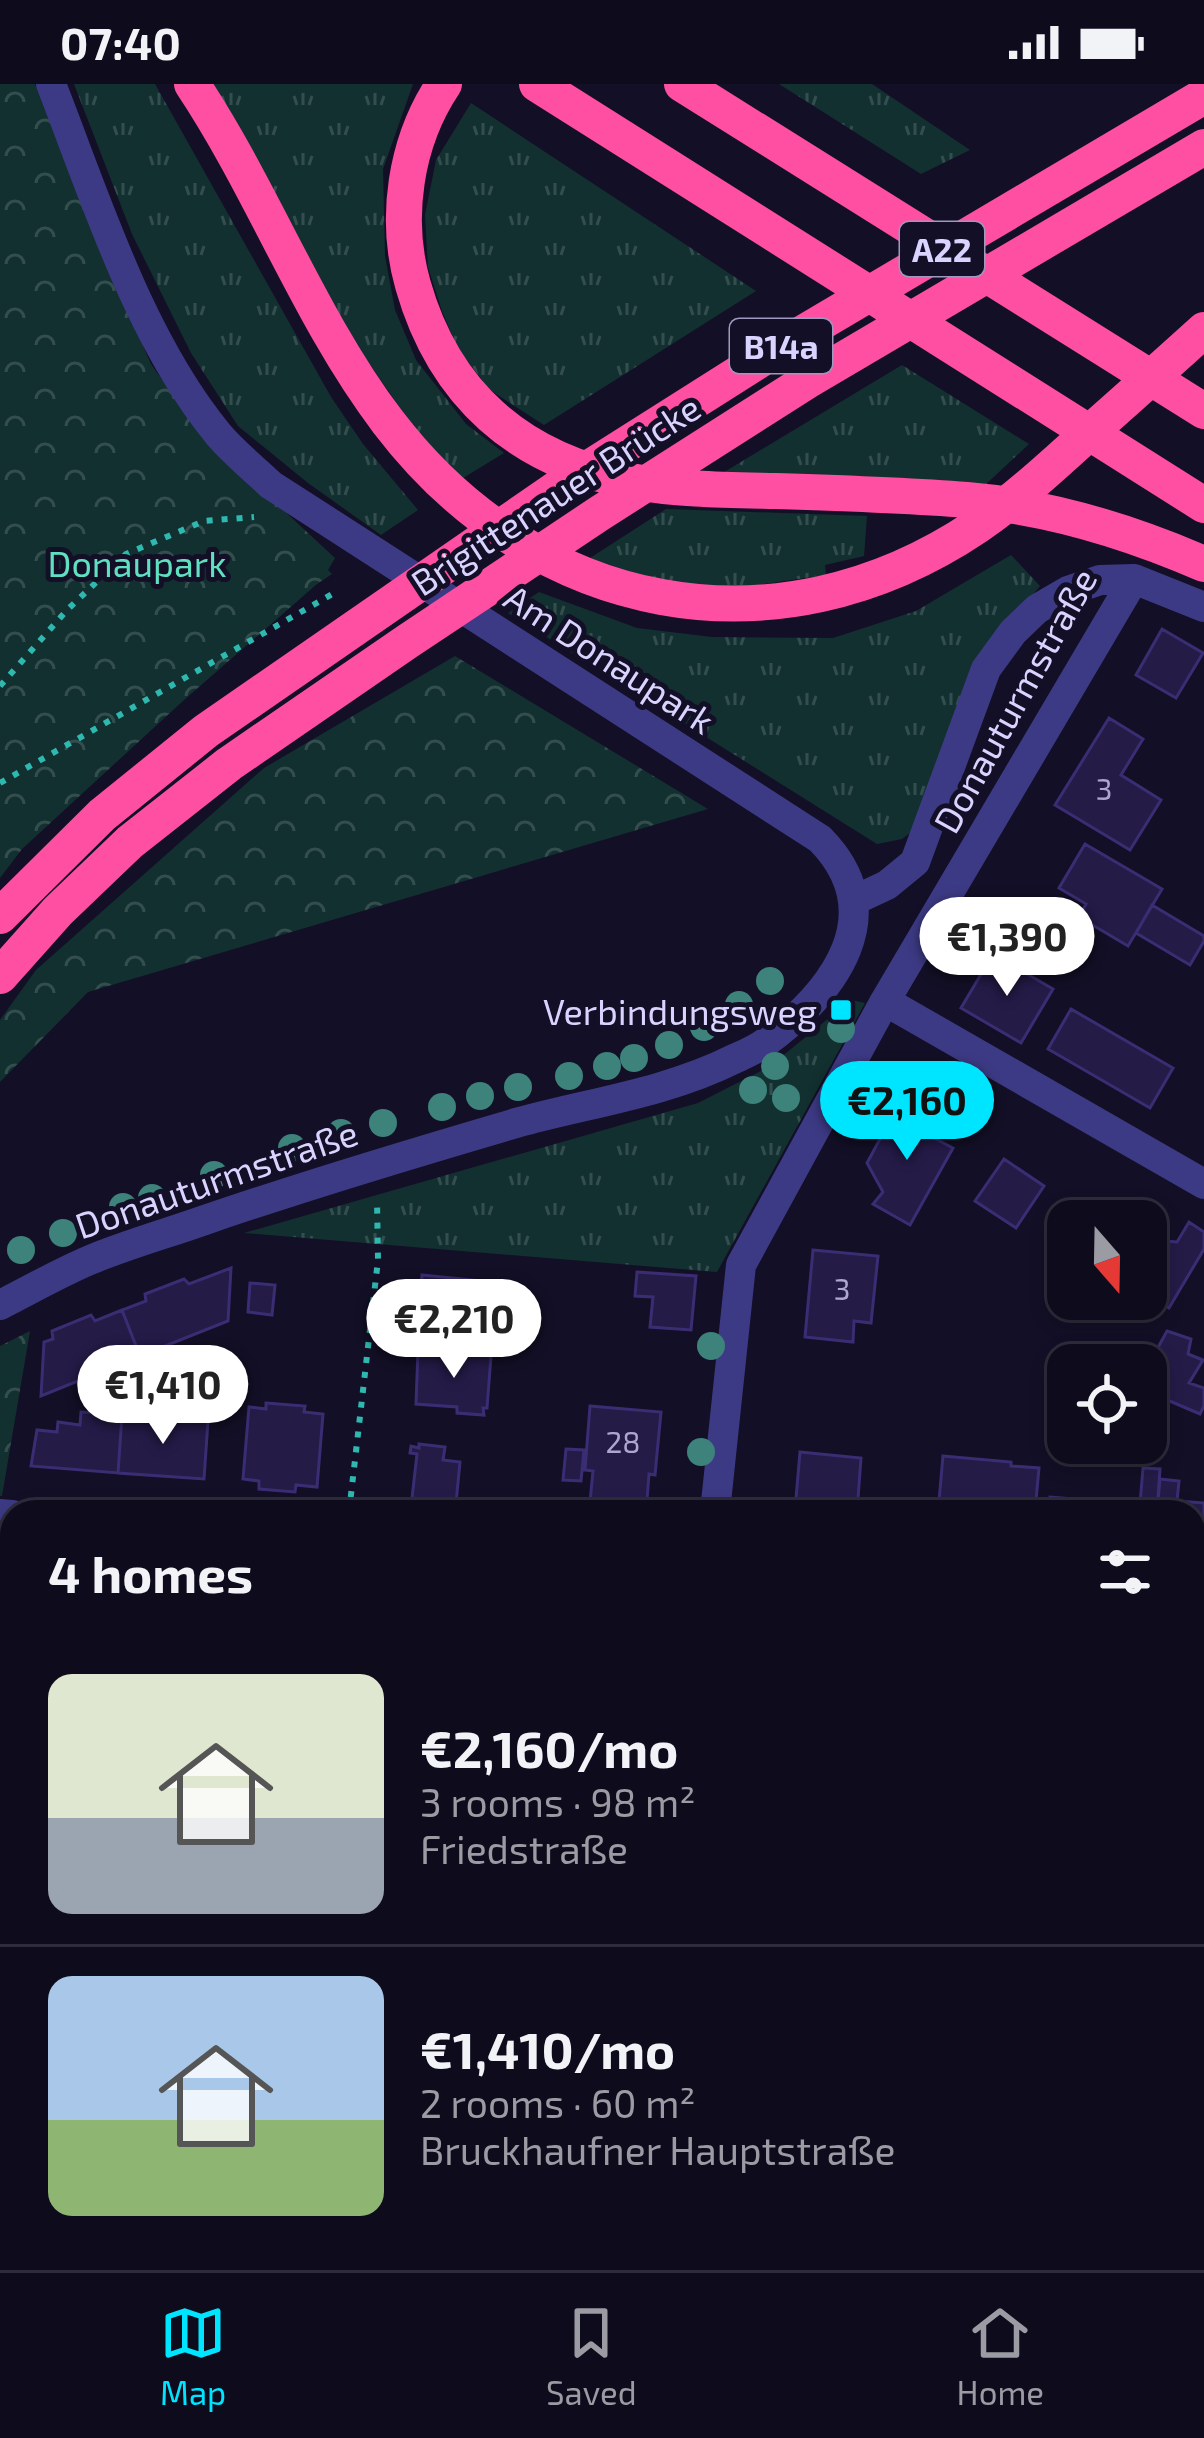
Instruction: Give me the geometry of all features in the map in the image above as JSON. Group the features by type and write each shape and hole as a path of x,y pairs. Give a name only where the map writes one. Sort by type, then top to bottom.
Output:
{"highway":[{"path":"192,84 349,363 420,461 451,492 526,546 609,585 655,597 756,604 812,596 865,581 934,551 977,526 1061,458 1204,330"},
{"path":"444,84 424,120 404,198 404,244 424,321 450,369 484,412 539,449 598,473 663,486 902,495 1018,506 1100,524 1204,564"},
{"name":"A22","path":"537,84 1204,505"},
{"name":"A22","path":"682,84 1204,410"},
{"name":"Brigittenauer Brücke","path":"0,916 101,815 206,730 556,489 788,342 1204,96"},
{"name":"Brigittenauer Brücke","path":"0,976 58,911 130,842 229,764 600,513 807,381 1204,147"}],"street":[{"name":"Am Donaupark","path":"51,84 123,268 172,367 218,435 271,485 820,839 838,857 855,900"},
{"name":"Donauturmstraße","path":"0,1305 92,1259 336,1175 699,1076 764,1044 820,992 842,961 855,900 887,885 916,862 986,669 1012,632 1036,609 1068,591 1100,580 1133,579"},
{"name":"Donauturmstraße","path":"716,1500 741,1264 886,1000 1133,579"},
{"path":"1133,579 1204,607"},
{"path":"886,1000 1204,1184"}],"path":[{"path":"0,686 67,610 126,554 204,521 254,517"},
{"path":"0,783 336,592"},
{"path":"350,1500 378,1261 377,1188"}],"green space":[{"name":"Donaupark","path":"0,84 35,84 151,364 198,431 335,558 328,570 332,574 184,700 22,849 0,878"},
{"path":"74,84 155,84 331,397 418,510 381,535 238,426 191,353 132,234"},
{"path":"208,84 413,84 383,169 385,256 395,310 416,360 466,424 504,453 463,478 428,448 348,333"},
{"path":"779,84 872,84 970,150 921,174"},
{"path":"471,103 756,291 544,425 490,390 458,349 428,267 425,215 436,160"},
{"path":"902,365 1029,444 983,487 721,474"},
{"path":"666,509 867,516 864,556 825,565 826,575 736,588 654,580 590,558"},
{"path":"1011,555 1040,586 974,667 923,823 902,839 877,844 508,613 539,592 637,628 712,637 833,638 916,611"},
{"path":"455,656 708,809 88,992 0,1082 0,1020 36,970 264,768"},
{"path":"851,1000 865,1003 717,1272 244,1233 698,1103 769,1067"},
{"path":"30,1331 2,1496 0,1496 0,1346"}],"building":[{"path":"1162,629 1203,653 1176,698 1136,675"},
{"path":"1109,718 1143,739 1121,775 1161,800 1130,850 1055,805"},
{"path":"1085,844 1162,889 1128,946 1079,917 1086,904 1059,888"},
{"path":"1152,905 1204,936 1190,965 1136,933"},
{"path":"993,954 1053,989 1021,1043 961,1008"},
{"path":"1071,1009 1173,1068 1150,1108 1048,1049"},
{"path":"899,1104 940,1126 934,1138 953,1148 910,1225 873,1204 883,1192 867,1163"},
{"path":"1004,1159 1044,1186 1016,1228 975,1201"},
{"path":"1189,1222 1204,1232 1204,1249 1169,1308 1167,1241 1177,1242"},
{"path":"813,1250 878,1256 871,1323 854,1321 853,1342 805,1337"},
{"path":"231,1268 228,1321 140,1356 122,1310 146,1301 145,1294"},
{"path":"637,1272 696,1276 691,1330 650,1327 653,1297 635,1296"},
{"path":"422,1275 473,1280 471,1296 496,1298 492,1343 417,1337"},
{"path":"250,1283 275,1285 272,1315 248,1312"},
{"path":"122,1310 140,1356 41,1396 44,1342 53,1339 52,1331 91,1315 95,1321"},
{"path":"1167,1331 1191,1339 1188,1354 1203,1360 1189,1383 1204,1388 1200,1414 1167,1400 1167,1344 1160,1344"},
{"path":"418,1350 491,1356 484,1415 416,1404"},
{"path":"266,1403 305,1406 304,1412 323,1414 317,1487 296,1485 295,1492 259,1489 259,1481 243,1479 249,1407 266,1409"},
{"path":"590,1406 661,1412 655,1475 649,1474 647,1500 590,1500 593,1471 585,1470"},
{"path":"81,1412 122,1415 118,1473 31,1466 37,1430 57,1432 58,1422 80,1425"},
{"path":"122,1415 208,1421 204,1479 118,1473"},
{"path":"419,1444 445,1447 443,1460 460,1462 456,1500 412,1498 417,1454 410,1453 411,1446 419,1448"},
{"path":"566,1449 584,1450 581,1481 563,1480"},
{"path":"800,1452 861,1458 858,1500 796,1500"},
{"path":"943,1456 1039,1468 1036,1500 939,1500"},
{"path":"1143,1468 1160,1469 1158,1500 1140,1500"},
{"path":"1160,1479 1179,1481 1177,1500 1158,1500"}],"place":[{"name":"Verbindungsweg","path":"841,1010"}]}
